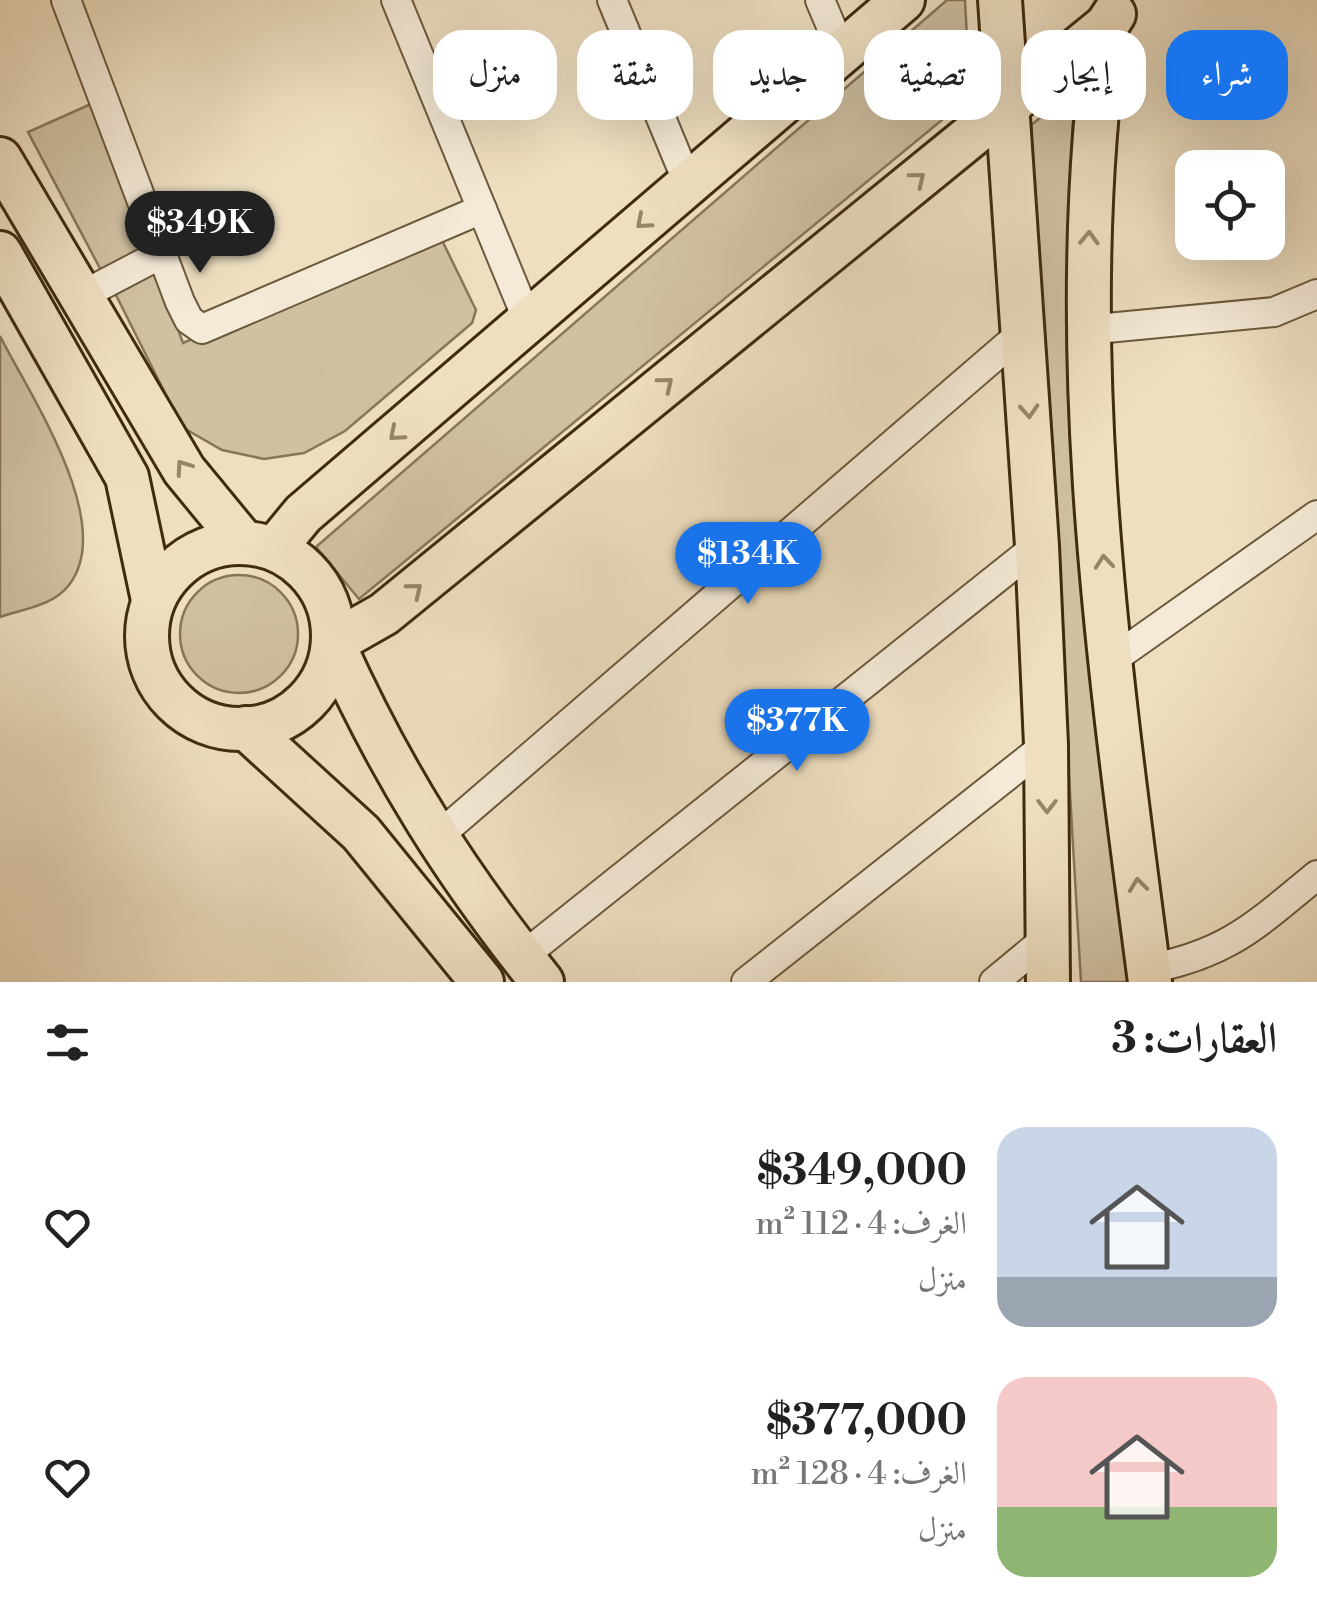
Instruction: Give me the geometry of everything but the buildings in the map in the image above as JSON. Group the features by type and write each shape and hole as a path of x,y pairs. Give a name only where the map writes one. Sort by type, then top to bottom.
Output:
{"main road":[{"path":"844,50 903,0"},
{"path":"1000,0 1037,546 1046,745 1048,982"},
{"path":"762,120 303,514 260,545 216,546 190,557 168,576 154,600 146,628 148,657 160,685 178,707 204,722 246,728 289,716 311,697 327,672 334,643 384,614 1007,106 1114,13"},
{"path":"1114,13 1092,132 1086,330 1112,660 1149,976"},
{"path":"0,159 184,470 260,545 302,566 320,588 331,614 334,643 379,744 435,840 532,970"},
{"path":"0,253 128,477 154,600"},
{"path":"246,728 361,833 482,982"}],"street":[{"path":"66,0 160,254 189,320 202,329 482,208"},
{"path":"396,0 528,321"},
{"path":"612,0 688,183"},
{"path":"820,0 833,30"},
{"path":"79,296 160,254"},
{"path":"1086,330 1274,312 1317,294"},
{"path":"435,840 1024,332"},
{"path":"1112,660 1317,515"},
{"path":"532,970 1037,546"},
{"path":"746,982 1046,745"},
{"path":"1149,976 1198,960 1242,936 1317,875"},
{"path":"994,982 1047,938"}],"shaded area":[{"path":"947,0 965,0 967,30 912,30"},
{"path":"864,72 864,120 942,120 359,599 316,547 809,120 844,120 844,89"},
{"path":"91,104 151,251 104,276 28,132"},
{"path":"1037,120 1073,120 1066,321 1074,454 1132,982 1081,982 1031,125"},
{"path":"438,232 476,310 472,323 345,431 304,453 264,459 222,450 182,427 112,287 154,264 183,343"},
{"path":"0,336 63,459 83,528 81,559 69,585 46,602 0,617"},
{"path":"239,575 262,580 281,592 293,611 298,634 293,657 281,676 262,688 239,693 216,688 197,676 185,657 180,634 185,611 197,592 216,580"}]}
